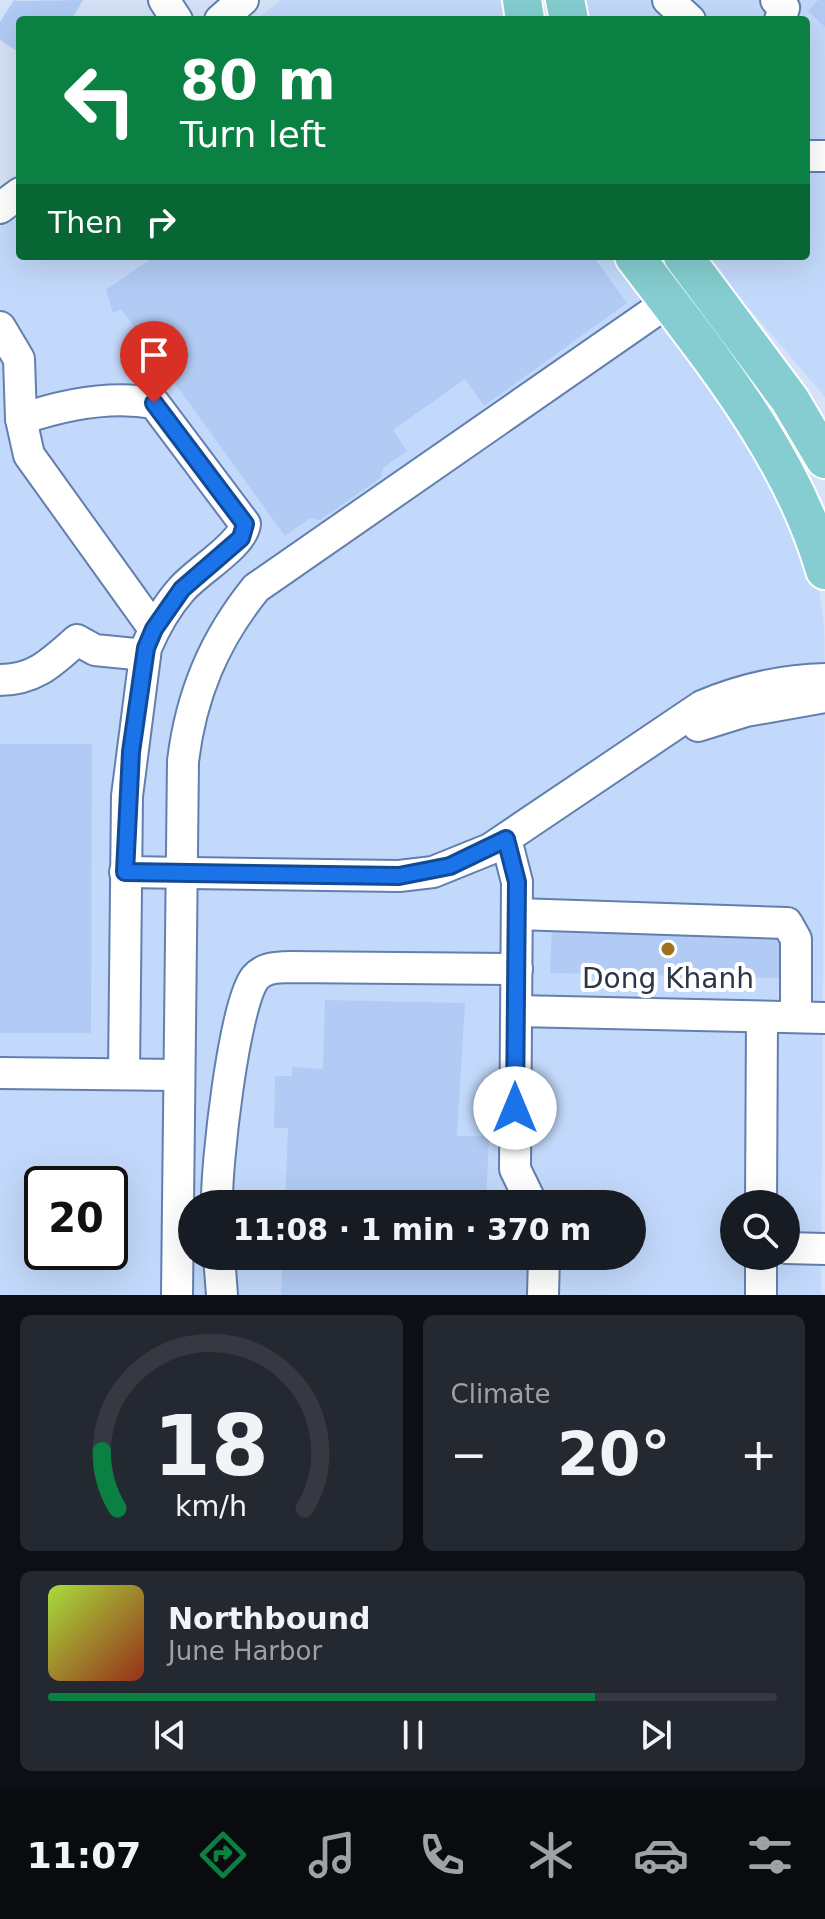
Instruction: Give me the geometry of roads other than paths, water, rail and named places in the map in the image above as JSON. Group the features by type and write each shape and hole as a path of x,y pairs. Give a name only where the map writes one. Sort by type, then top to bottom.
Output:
{"main road":[{"path":"637,260 778,459 801,504 825,570"},
{"path":"686,260 790,400 825,459"}],"street":[{"path":"225,16 243,0"},
{"path":"668,0 686,16"},
{"path":"177,1295 183,761 189,716 211,657 225,630 256,588 668,302"},
{"path":"0,327 19,359 21,419 29,455 149,642"},
{"path":"21,419 68,405 134,400 154,403 245,524 241,538 182,589 149,642 131,752 125,872 124,1074"},
{"path":"0,680 28,678 41,672 77,640 95,650 149,642"},
{"path":"125,872 399,876 450,866 506,839 702,706 736,691 825,679"},
{"path":"637,751 697,726 746,711 825,697"},
{"path":"506,839 517,882 515,1169 525,1190"},
{"path":"517,914 787,923 796,939 810,1018 517,1011"},
{"path":"217,1190 217,1158 243,1012 253,981 262,971 289,967 517,969"},
{"path":"761,1190 762,1017"},
{"path":"0,1073 179,1075"},
{"path":"800,1248 825,1249"},
{"path":"220,1270 222,1295"},
{"path":"543,1295 544,1270"},
{"path":"761,1270 761,1295"}],"place":[{"name":"Dong Khanh","path":"668,949"}]}
